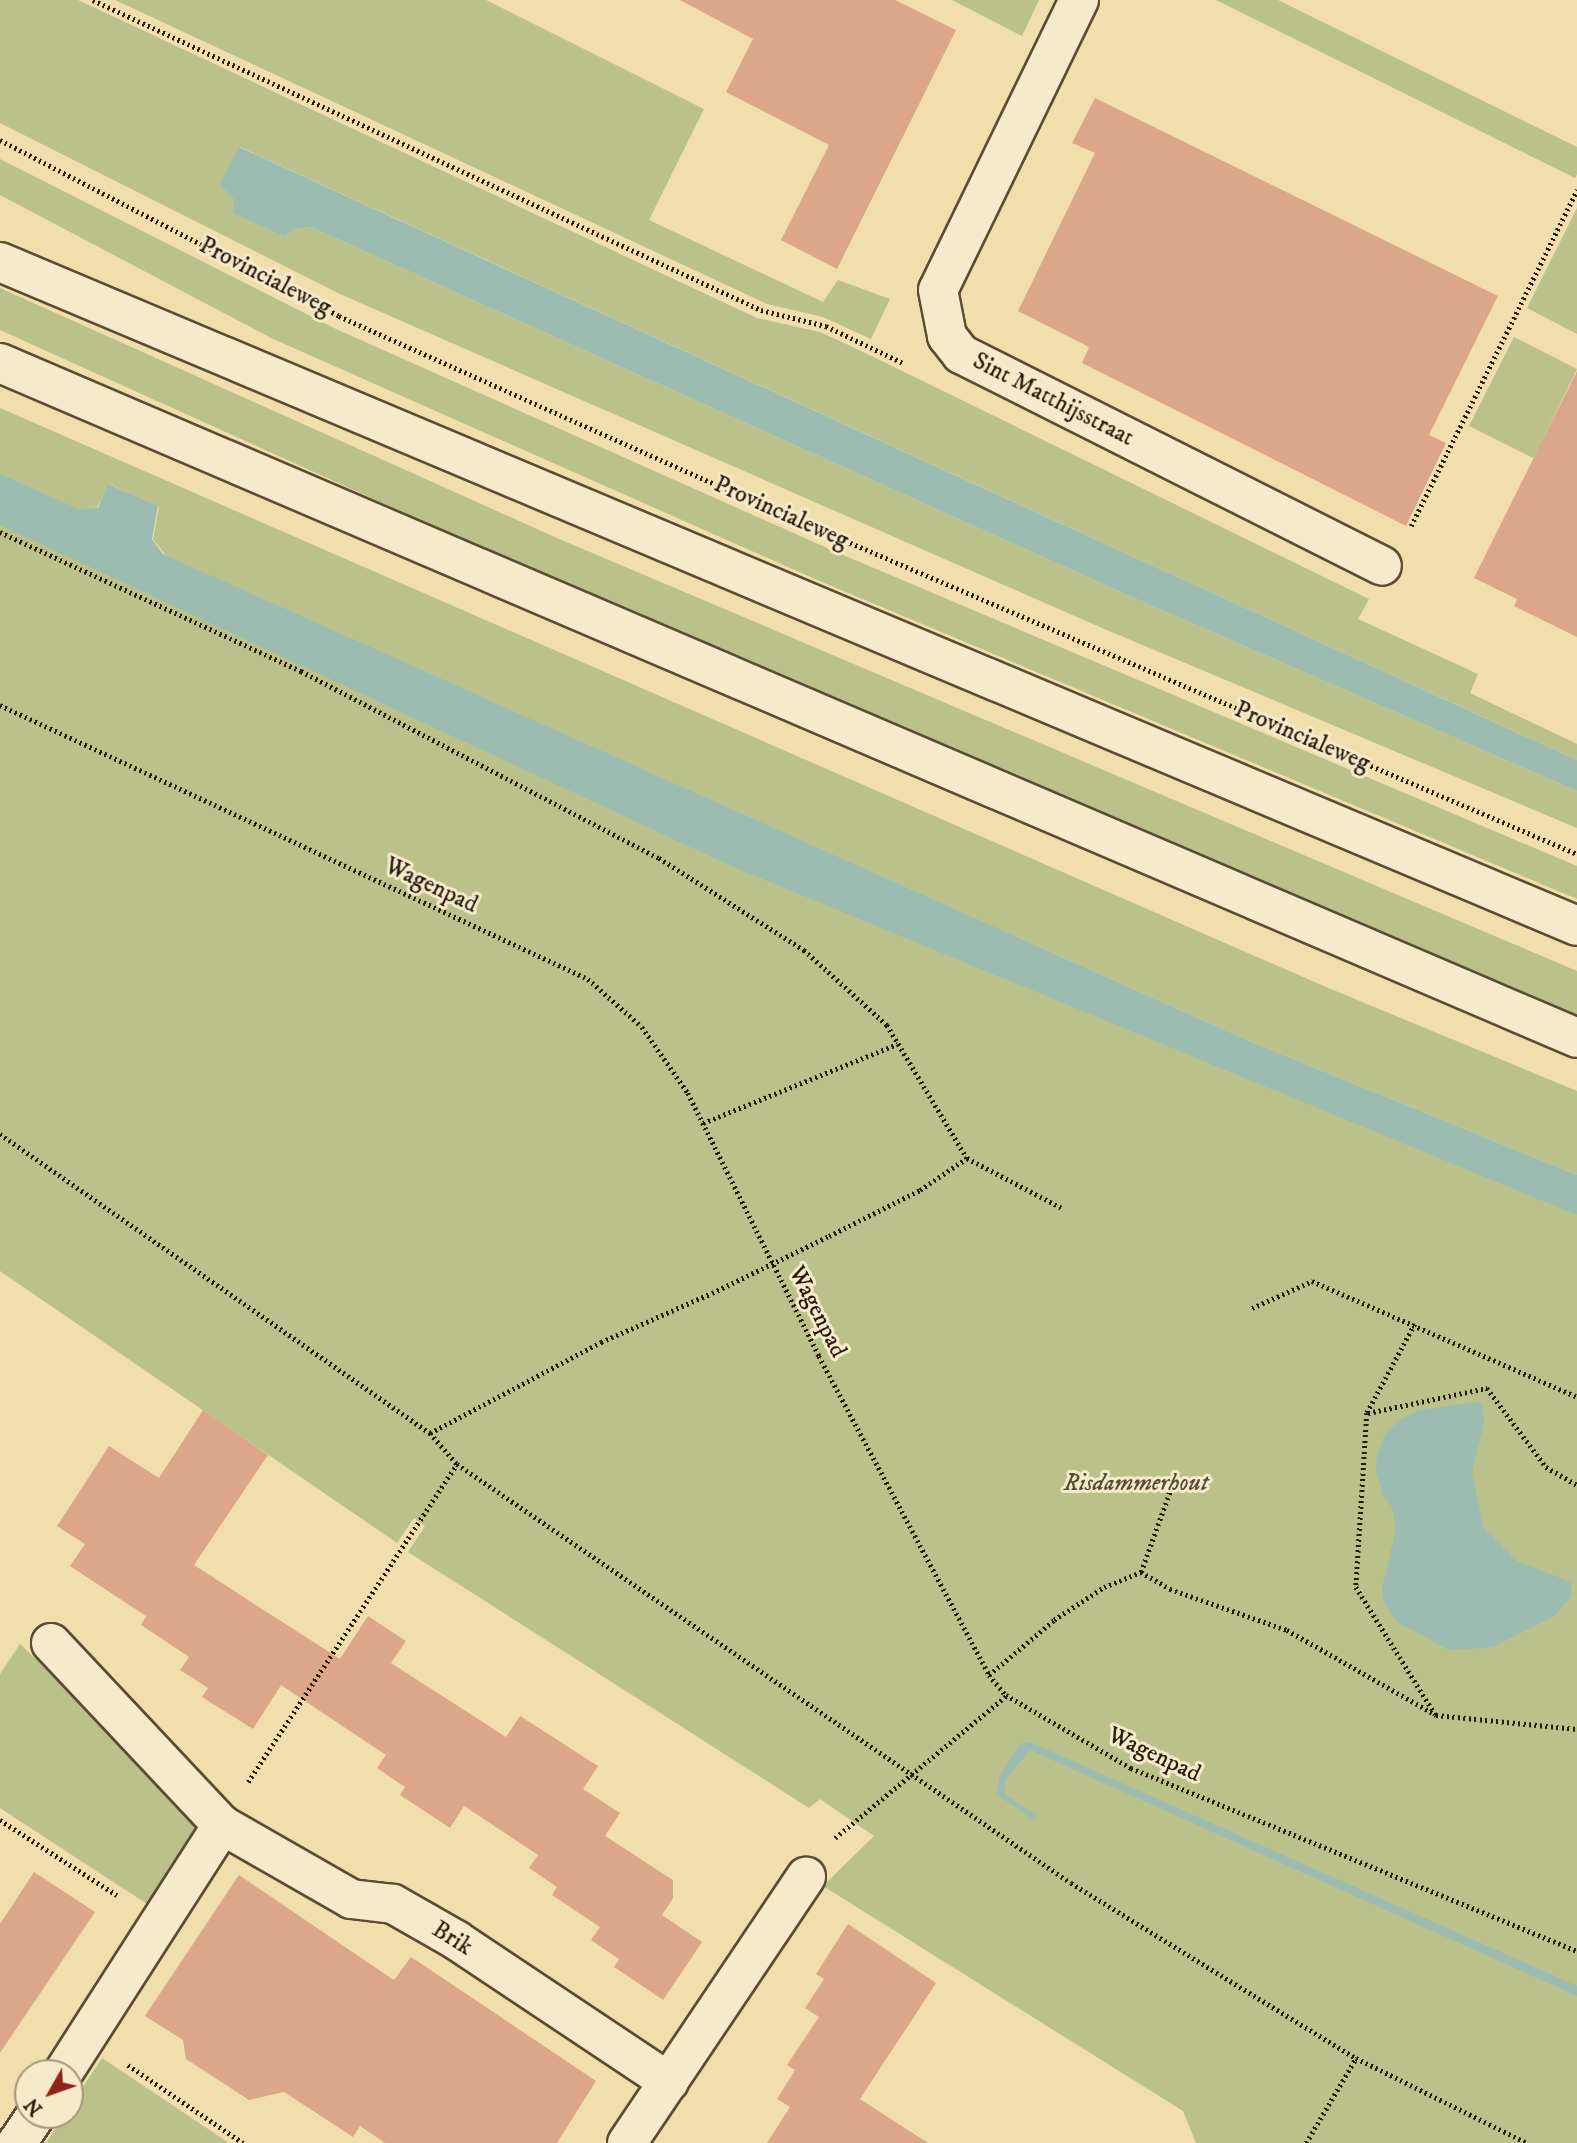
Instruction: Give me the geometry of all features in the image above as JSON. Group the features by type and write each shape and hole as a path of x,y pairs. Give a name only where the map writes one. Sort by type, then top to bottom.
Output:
{"main road":[{"name":"Sint Matthijsstraat","path":"1079,0 938,290 947,336 961,354 1382,566"},
{"path":"0,262 1577,926"},
{"path":"0,363 1577,1038"},
{"name":"Brik","path":"51,1643 222,1825 351,1899 393,1904 414,1916 670,2082"},
{"path":"72,2059 162,1924 222,1825"},
{"path":"627,2143 806,1877"}],"path":[{"path":"93,0 761,310 825,326 912,368"},
{"name":"Provincialeweg","path":"0,140 340,316 747,499 1577,853"},
{"path":"1382,566 1401,548 1577,190"},
{"path":"0,532 301,671 659,859 804,950 887,1025 967,1158 1062,1208"},
{"name":"Wagenpad","path":"0,705 588,979 642,1027 704,1123 819,1356 989,1675 1006,1695 1131,1768 1577,1951"},
{"path":"704,1123 898,1044"},
{"path":"0,1134 430,1433 457,1464 1071,1883 1356,2058 1527,2143"},
{"path":"430,1433 601,1342 712,1293 830,1236 919,1190 967,1158"},
{"path":"1252,1308 1312,1280 1577,1397"},
{"path":"1415,1324 1367,1413 1356,1587 1436,1715"},
{"path":"1367,1413 1487,1388 1546,1467 1577,1485"},
{"path":"222,1825 457,1464"},
{"path":"989,1675 1054,1620 1104,1587 1141,1572 1171,1488"},
{"path":"1141,1572 1170,1589 1287,1630 1436,1715 1577,1729"},
{"path":"806,1877 821,1850 1006,1695"},
{"path":"0,1820 162,1924"},
{"path":"87,2037 243,2143"},
{"path":"1306,2143 1356,2058"}],"green space":[{"path":"0,0 78,0 757,318 820,332 857,349 1369,599 1358,619 1478,674 1470,693 1577,744 1577,760 240,147 221,184 234,200 234,213 285,237 292,229 311,227 1125,594 1577,791 1577,828 1102,628 340,294 0,123"},
{"path":"115,0 486,0 704,109 649,220 823,302 838,280 890,299 871,339 823,317 767,304"},
{"path":"952,0 1039,0 1022,36"},
{"path":"1216,0 1278,0 1577,147 1577,174 1575,178"},
{"path":"0,159 336,329 836,552 1577,866 1577,899 815,579 271,338 0,195"},
{"path":"1577,208 1577,334 1527,308"},
{"path":"0,288 557,538 1577,971 1577,1017 504,558 0,330"},
{"path":"1514,337 1577,369 1544,437 1577,480 1469,426"},
{"path":"0,408 1326,987 1577,1091 1577,1175 1247,1040 166,556 153,539 159,507 109,484 96,510 80,510 0,475"},
{"name":"Risdammerhout","path":"0,501 1577,1195 1577,2143 1196,2143 1183,2111 823,1886 874,1836 820,1799 809,1808 408,1552 425,1526 414,1518 397,1543 0,1271"},
{"path":"20,1644 108,1728 196,1826 191,1844 150,1906 0,1808 0,1674"},
{"path":"102,2058 229,2143 46,2143 55,2129 84,2129 84,2085"}],"water":[{"path":"239,147 1577,760 1577,791 1125,594 311,227 293,229 285,237 233,213 234,200 220,184"},
{"path":"0,474 81,510 98,508 108,484 158,506 152,539 163,554 1247,1040 1577,1175 1577,1215 731,866 0,525"},
{"path":"1478,1402 1483,1405 1484,1423 1472,1472 1483,1527 1517,1561 1571,1582 1572,1596 1554,1616 1493,1647 1449,1650 1397,1622 1384,1603 1382,1588 1396,1529 1392,1507 1383,1496 1376,1471 1377,1456 1385,1434 1401,1419 1419,1410"},
{"path":"1030,1742 1577,1986 1577,1996 1030,1750 1006,1779 1004,1794 1036,1815 1034,1820 996,1794 1000,1775 1020,1744"}],"building":[{"path":"680,0 895,0 956,30 837,269 781,240 829,145 726,92 753,39"},
{"path":"1095,98 1498,296 1429,435 1446,443 1406,526 1082,363 1089,347 1018,311 1095,153 1072,143"},
{"path":"1577,371 1577,637 1514,606 1517,599 1474,578"},
{"path":"203,1410 268,1455 194,1565 340,1659 368,1616 406,1641 391,1663 506,1737 520,1716 598,1766 583,1789 620,1813 605,1836 673,1880 673,1898 662,1915 702,1942 663,2000 614,1967 619,1959 591,1940 600,1927 552,1895 557,1887 529,1868 538,1855 464,1806 450,1828 400,1795 405,1787 377,1768 386,1755 281,1685 253,1729 202,1697 208,1688 180,1670 189,1657 141,1625 146,1616 70,1566 85,1544 57,1526 109,1446 159,1478"},
{"path":"34,1872 95,1912 0,2053 0,1924"},
{"path":"239,1875 394,1980 411,1957 596,2081 557,2143 385,2143 360,2126 353,2137 284,2092 249,2100 186,2059 183,2040 145,2016"},
{"path":"848,1924 936,1983 860,2099 928,2143 767,2143 790,2107 777,2099 795,2070 787,2065 819,2017 805,2008 824,1979 816,1974"}]}
